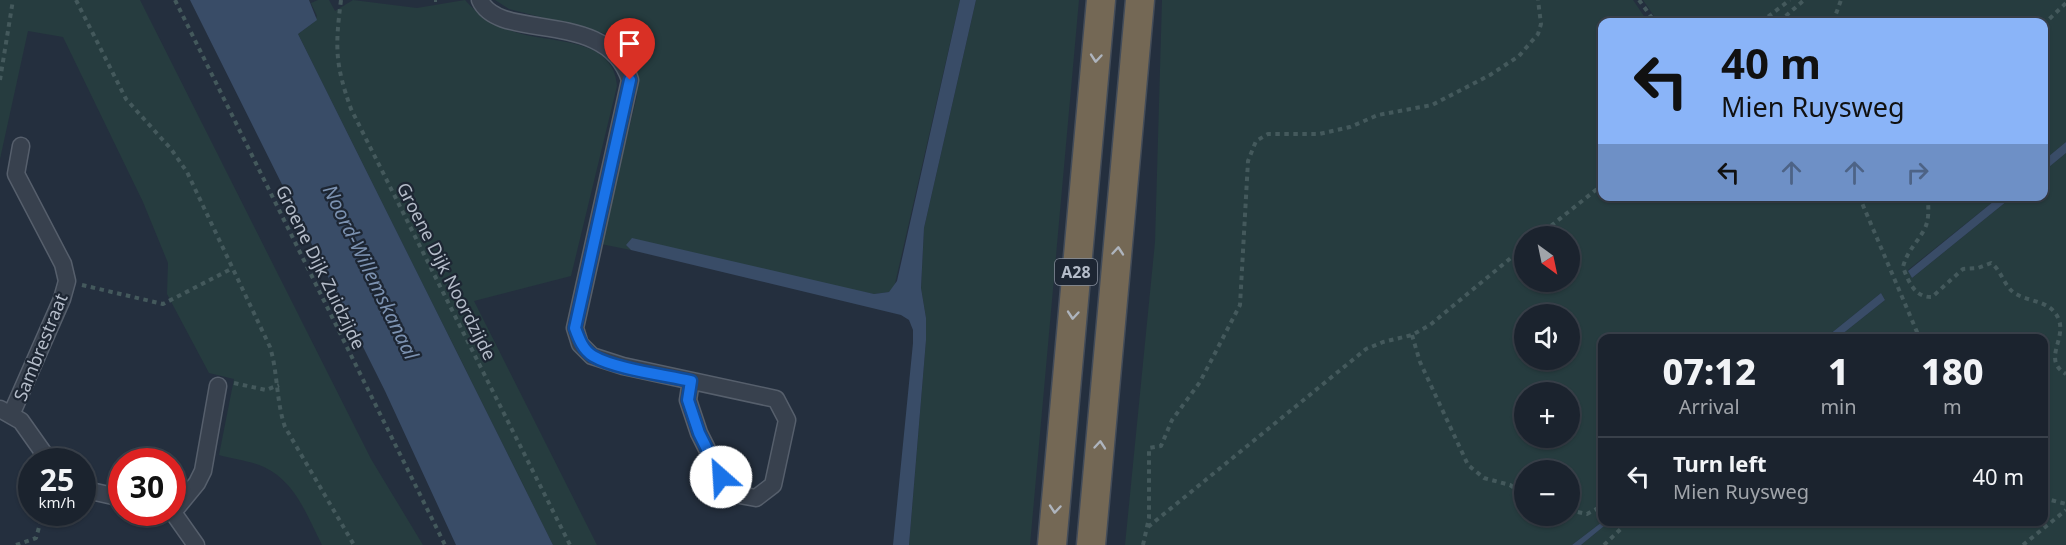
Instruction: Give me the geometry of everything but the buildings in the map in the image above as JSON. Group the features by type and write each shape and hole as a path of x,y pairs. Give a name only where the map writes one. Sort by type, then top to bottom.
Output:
{"highway":[{"name":"A28","path":"1052,545 1101,0"},
{"name":"A28","path":"1091,545 1140,0"}],"street":[{"path":"480,0 499,17 599,40 616,53 625,64 630,80 575,328 580,344 592,356 623,366 776,399 787,420 773,486 756,498 734,494 721,477 699,433 688,400 691,381"},
{"name":"Sambrestraat","path":"21,147 16,174 63,264 67,281 62,299 6,412 25,426 40,448"},
{"path":"186,496 198,483 203,471 218,386"},
{"path":"183,526 196,545"}],"path":[{"path":"0,80 13,0"},
{"path":"76,0 126,99 171,149 187,172 232,268 246,291 270,347 279,385 281,416 290,438 354,545"},
{"name":"Groene Dijk Zuidzijde","path":"175,0 445,545"},
{"name":"Groene Dijk Noordzijde","path":"341,0 336,38 338,72 351,109 570,545"},
{"path":"1143,545 1148,527 1150,495 1147,454 1149,448 1161,446 1165,441 1172,420 1200,382 1240,305 1248,160 1256,141 1269,134 1319,134 1340,129 1378,115 1432,105 1459,92 1490,75 1529,46 1541,24 1538,0"},
{"path":"1639,0 1651,18"},
{"path":"1766,18 1790,0"},
{"path":"1784,18 1804,0"},
{"path":"1834,18 1839,1"},
{"path":"2048,20 2066,3"},
{"path":"1551,226 1598,188"},
{"path":"1861,201 1918,334"},
{"path":"1928,201 1929,216 1925,229 1909,249 1903,267 1919,294 1932,297 1963,269 1978,268 1991,263 2011,291 2049,306 2058,318 2061,328 2054,359 2056,366 2066,374"},
{"path":"1148,527 1366,350 1383,342 1412,335 1430,325 1514,256"},
{"path":"67,281 164,304 232,268"},
{"path":"1412,335 1420,362 1468,465 1484,478 1514,489"},
{"path":"218,386 230,382 266,390 279,385"},
{"path":"2048,499 2066,504"},
{"path":"1580,512 1587,514 1598,508"},
{"path":"2048,525 2066,510"},
{"path":"16,545 36,538 39,526"},
{"path":"1604,545 1624,526"},
{"path":"2023,545 2046,526"}],"green space":[{"path":"0,0 140,0 371,459 423,545 322,545 299,501 275,473 259,465 219,455 234,379 209,373 167,294 168,263 143,202 63,37 28,31 0,159"},
{"path":"318,0 329,0 335,11 353,0 417,8 465,0 482,16 507,29 593,50 605,58 613,70 617,86 571,276 474,301 597,545 553,545 298,34 314,22 317,16 311,3"},
{"path":"495,0 960,0 894,288 889,292 874,294 626,245 631,250 601,244 637,96 636,77 631,60 622,46 607,34 509,9"},
{"path":"976,0 1079,0 1030,545 909,545 926,340 926,318 921,288 924,228"},
{"path":"1162,0 1633,0 1645,18 1598,18 1598,201 1994,201 1908,270 1912,278 2007,201 2048,201 2048,168 2066,153 2066,545 1581,545 1604,526 2048,526 2048,334 1842,334 1885,300 1881,293 1830,334 1598,334 1598,525 1572,545 1125,545 1155,242"},
{"path":"1643,0 2066,0 2066,142 2048,157 2048,18 1655,18"}],"water":[{"name":"Noord-Willemskanaal","path":"190,0 309,0 317,20 298,34 553,545 456,545 385,391"},
{"path":"960,0 976,0 924,228 921,288 926,318 926,340 909,545 893,545 913,343 913,330 909,320 901,315 631,250 626,245 632,238 874,294 889,292 897,281"},
{"path":"2066,142 2066,153 2048,168 2048,157"},
{"path":"1994,201 2007,201 1912,278 1908,271"},
{"path":"1881,293 1885,300 1842,334 1830,334"},
{"path":"1598,525 1604,526 1581,545 1572,545"}],"route":[{"path":"630,80 575,328 580,344 592,356 623,366 691,381 688,400 699,433 721,477"}]}
